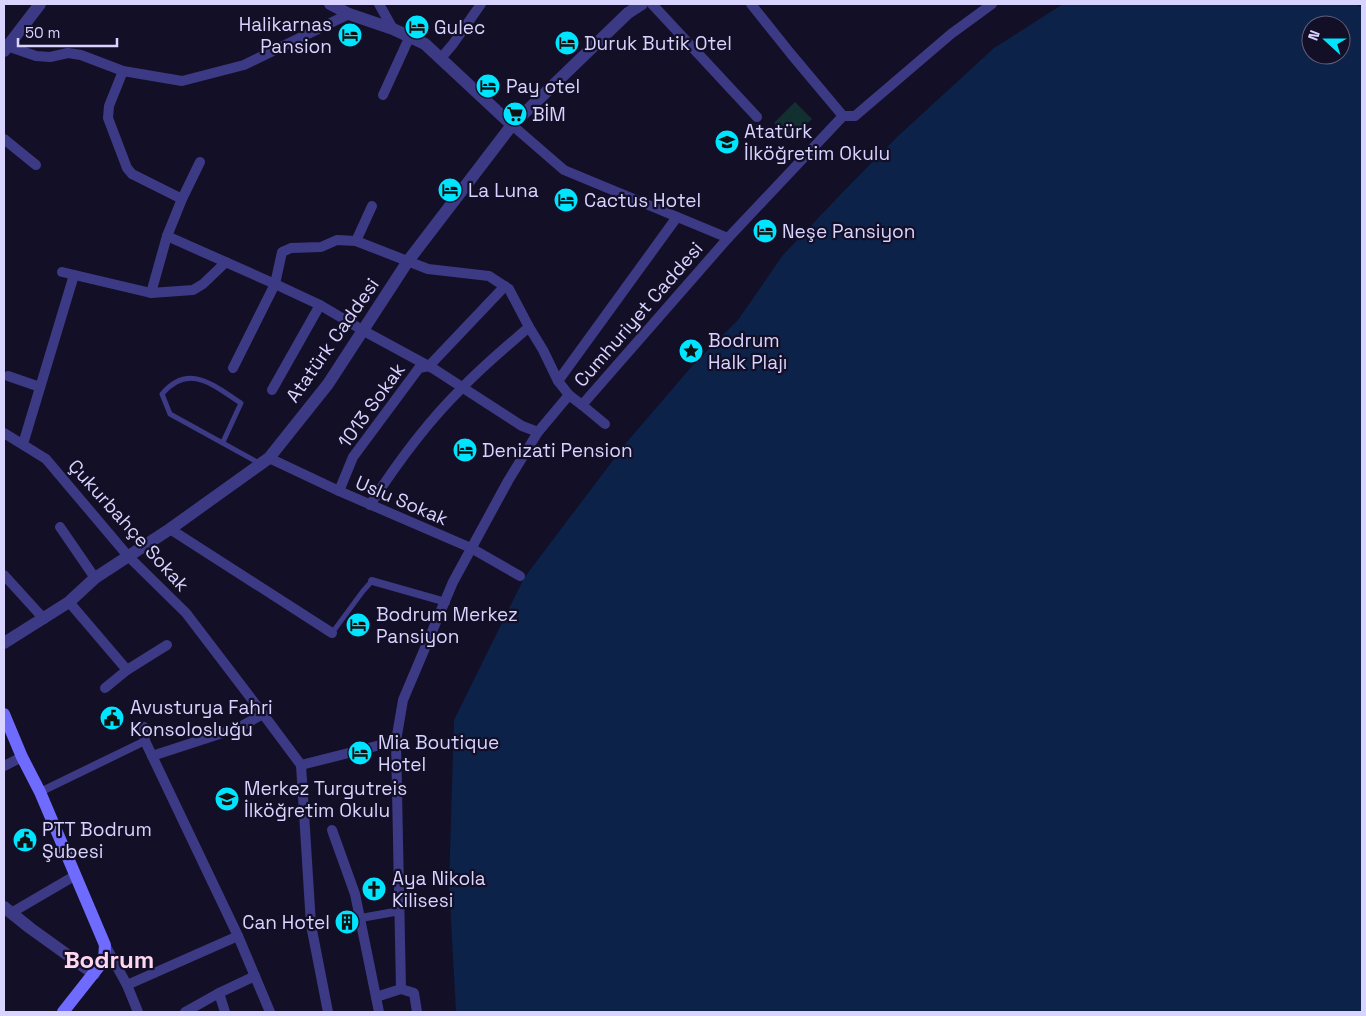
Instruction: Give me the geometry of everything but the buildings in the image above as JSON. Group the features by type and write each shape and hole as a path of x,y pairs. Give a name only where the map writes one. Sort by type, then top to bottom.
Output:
{"main road":[{"path":"4,714 22,757 40,792 105,945 104,960 63,1012"}],"street":[{"path":"40,4 5,47 36,56 50,57 68,53 80,54 123,71 182,81 244,65 349,14"},
{"path":"330,4 349,14 410,36 425,44 512,125 564,170 728,238"},
{"path":"379,4 392,29"},
{"path":"441,58 453,44 480,4"},
{"name":"Atatürk Caddesi","path":"4,643 69,602 95,578 170,529 265,461 328,384 408,261 512,125 628,13 642,4"},
{"path":"652,4 672,23 757,117"},
{"path":"751,4 844,116"},
{"name":"Cumhuriyet Caddesi","path":"402,989 396,741 403,700 453,582 508,481 538,432 569,396 582,405 728,238 844,116 855,116 951,34 992,4"},
{"path":"383,95 410,36"},
{"path":"123,71 110,106 108,118 127,168 132,174 182,199"},
{"path":"4,139 36,165"},
{"path":"151,293 167,236 200,162"},
{"path":"356,241 372,206"},
{"path":"558,381 677,217"},
{"path":"167,236 320,305 429,366 522,426 538,432"},
{"path":"233,368 275,284 282,252 291,248 321,247 337,240 356,241 428,269 489,276 504,286 508,289 528,327 543,350 558,381 569,396"},
{"path":"62,272 151,293 193,290 203,284 226,262"},
{"path":"23,444 74,275"},
{"name":"1013 Sokak","path":"339,491 353,457 419,368 429,366 504,286"},
{"path":"272,390 320,305"},
{"path":"370,505 393,470 461,388 528,327"},
{"path":"8,376 40,387"},
{"path":"582,405 605,424"},
{"name":"Çukurbahçe Sokak","path":"4,433 46,459 128,556 186,613 301,766"},
{"name":"Uslu Sokak","path":"265,461 471,548 520,576"},
{"path":"60,527 95,578"},
{"path":"170,529 332,633"},
{"path":"4,575 44,618"},
{"path":"372,581 446,602"},
{"path":"69,602 127,670"},
{"path":"105,688 127,670 167,645"},
{"path":"152,756 238,728 263,714"},
{"path":"144,727 145,741 238,936 270,1012"},
{"path":"40,792 145,741"},
{"path":"328,1012 311,925 301,766 396,741"},
{"path":"4,766 22,757"},
{"path":"332,830 355,894 379,1012"},
{"path":"76,875 7,910 94,974"},
{"path":"361,918 400,911"},
{"path":"127,985 238,936"},
{"path":"105,945 127,985 138,1012"},
{"path":"185,1012 255,976"},
{"path":"376,997 402,989 414,993 417,1012"},
{"path":"219,993 226,1012"}],"lane":[{"path":"223,442 241,403 208,382 195,377 171,384 162,394 170,414 223,442 265,461"},
{"path":"332,633 362,591 372,581"}],"green space":[{"path":"795,102 812,119 790,140 774,123"}],"water":[{"path":"1063,4 1356,4 1362,8 1362,1012 456,1012 449,885 454,720 524,578 626,443 692,366 738,320 783,255 897,137 994,48"}],"place":[{"name":"Gulec","path":"417,27"},
{"name":"Halikarnas Pansion","path":"350,35"},
{"name":"Duruk Butik Otel","path":"567,43"},
{"name":"Pay otel","path":"488,86"},
{"name":"BİM","path":"515,114"},
{"name":"Atatürk İlköğretim Okulu","path":"727,142"},
{"name":"La Luna","path":"450,190"},
{"name":"Cactus Hotel","path":"566,200"},
{"name":"Neşe Pansiyon","path":"765,231"},
{"name":"Bodrum Halk Plajı","path":"691,351"},
{"name":"Denizati Pension","path":"465,450"},
{"name":"Bodrum Merkez Pansiyon","path":"358,625"},
{"name":"Avusturya Fahri Konsolosluğu","path":"112,718"},
{"name":"Mia Boutique Hotel","path":"360,753"},
{"name":"Merkez Turgutreis İlköğretim Okulu","path":"227,799"},
{"name":"PTT Bodrum Şubesi","path":"25,840"},
{"name":"Aya Nikola Kilisesi","path":"374,889"},
{"name":"Can Hotel","path":"347,922"}],"district":[{"name":"Bodrum","path":"109,960"}]}
